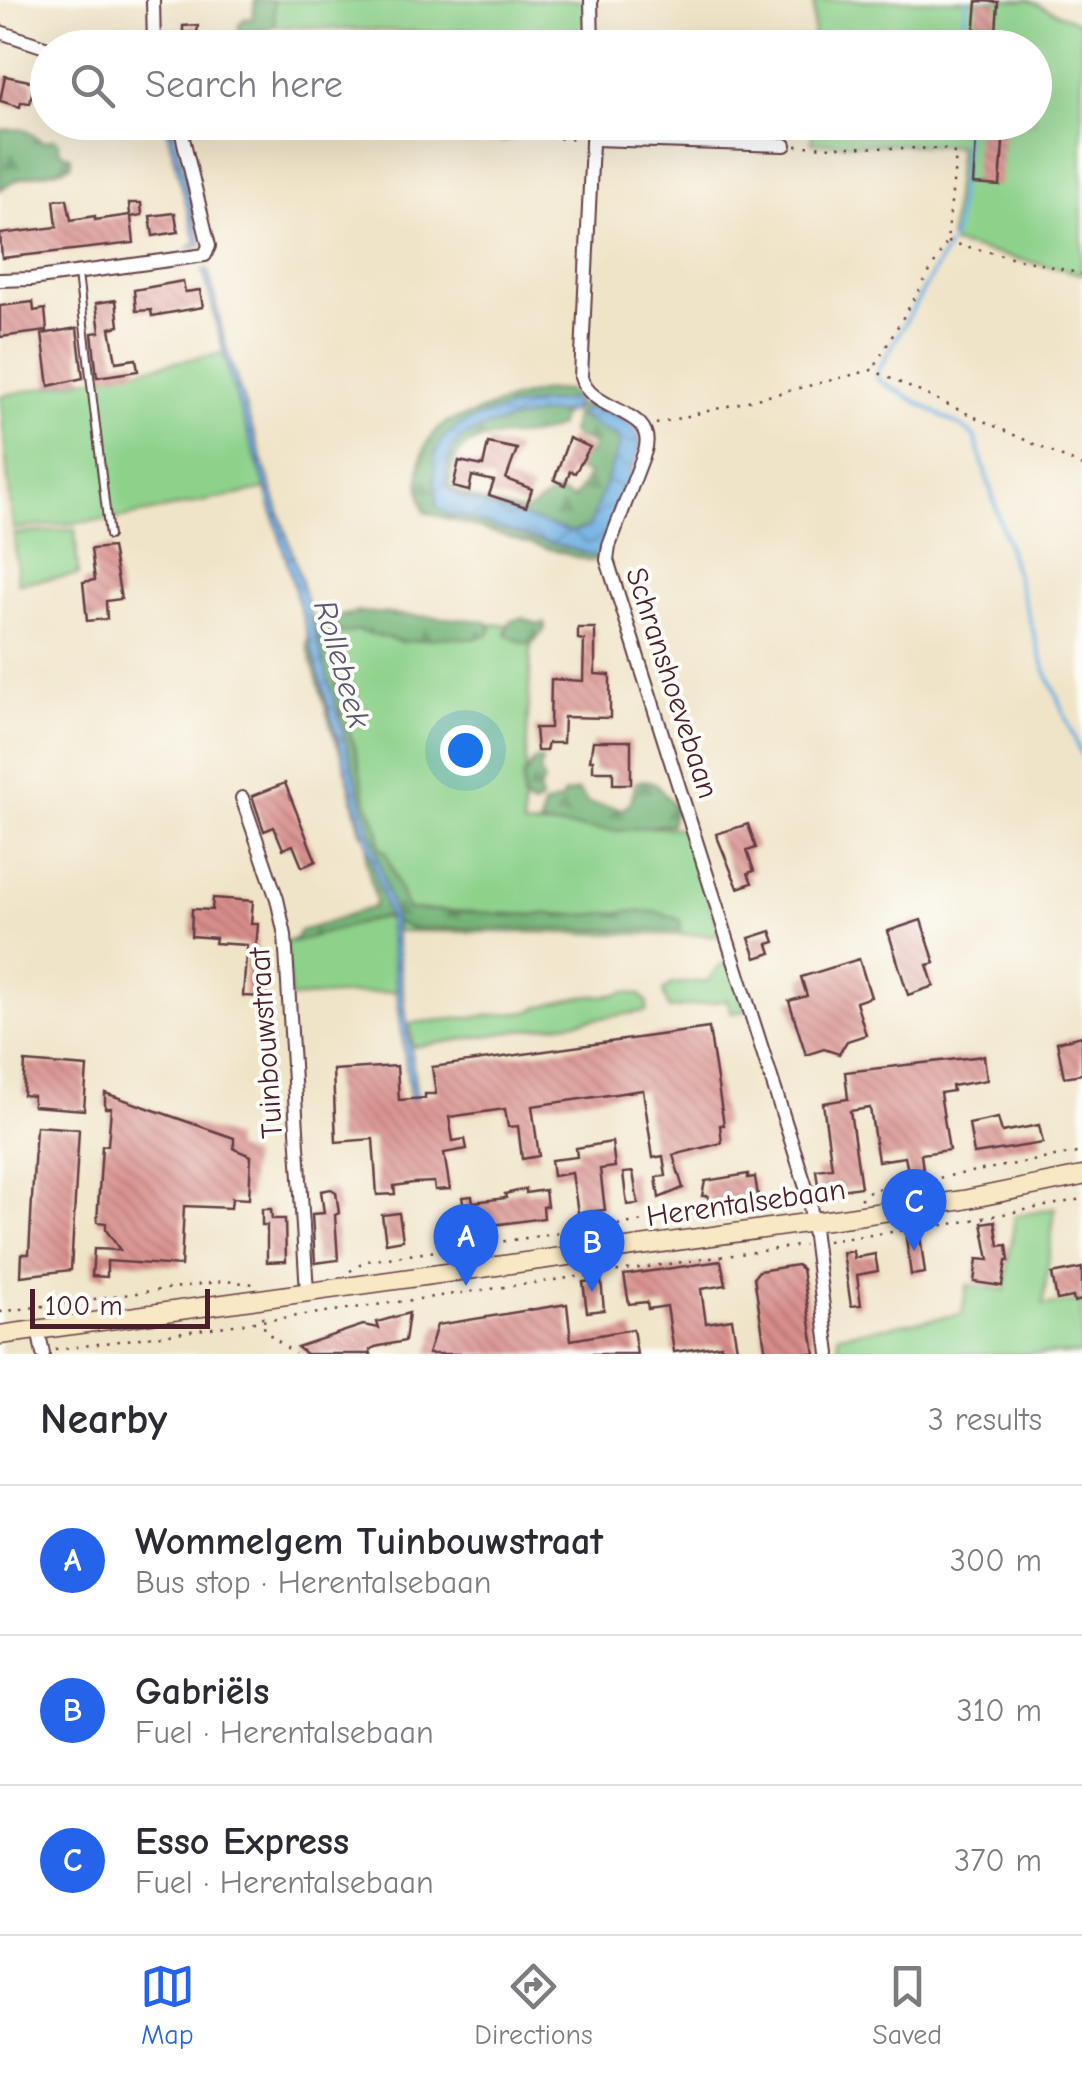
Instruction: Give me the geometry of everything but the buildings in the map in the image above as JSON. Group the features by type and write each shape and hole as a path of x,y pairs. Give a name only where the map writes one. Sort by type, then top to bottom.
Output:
{"main road":[{"name":"Herentalsebaan","path":"0,1334 259,1292 306,1292 963,1200 1082,1176"}],"street":[{"path":"153,0 154,30"},
{"path":"591,0 592,30"},
{"path":"0,32 30,42"},
{"path":"0,280 201,257 209,246 184,140"},
{"path":"644,427 589,395 581,377 594,140 785,146"},
{"name":"Schranshoevebaan","path":"644,427 647,443 609,546 609,570 809,1197 829,1354"},
{"name":"Tuinbouwstraat","path":"242,798 277,900 284,935 306,1292"},
{"path":"38,1329 43,1353"}],"lane":[{"path":"78,273 109,536"}],"path":[{"path":"785,146 954,152 957,158 947,242 872,370"},
{"path":"947,242 1082,274"},
{"path":"644,427 872,370 1082,466"},
{"path":"853,1203 871,1190 1082,1152"},
{"path":"43,1353 957,1222 1082,1199"},
{"path":"342,1275 367,1260 741,1208 772,1214"},
{"path":"0,1312 224,1281 259,1292 265,1331 295,1354"}],"green space":[{"path":"255,0 273,0 275,23 270,29 239,30 244,19 253,18"},
{"path":"263,0 586,0 587,30 373,30 254,25"},
{"path":"814,0 1028,0 1082,24 1082,274 953,244 950,238 959,146 812,143 1052,140 1052,30 813,30"},
{"path":"24,129 30,133 30,140 55,140 60,152 71,156 71,165 16,180 0,190 0,130"},
{"path":"223,353 266,489 116,519 13,529 0,396"},
{"path":"550,390 572,394 573,408 561,417 559,426 475,442 462,450 454,464 450,487 489,504 523,511 556,492 574,499 589,474 580,472 573,461 590,454 594,444 571,432 577,405 602,407 627,418 602,558 590,561 425,512 420,465 435,432 450,420"},
{"path":"75,529 78,575 18,583 14,534"},
{"path":"361,612 485,621 492,629 489,634 473,639 446,637 403,642 356,630 329,632 328,618"},
{"path":"316,617 322,624 325,644 336,659 335,678 343,715 379,831 380,850 385,850 407,909 536,915 643,911 669,915 680,921 681,930 410,928 383,917 293,942 300,931 372,908 376,902 366,861 368,839 361,832 343,758 307,645"},
{"path":"522,618 539,625 544,623 545,629 535,641 526,644 508,636 511,621"},
{"path":"313,621 532,625 523,826 683,828 722,935 397,931"},
{"path":"535,759 542,760 544,782 539,790 541,801 533,806 523,799 523,777"},
{"path":"636,782 655,784 676,807 671,824 618,831 540,825 543,806 561,800 564,794 578,791 588,803 624,809 631,802"},
{"path":"387,913 398,991 290,998 285,942"},
{"path":"730,963 746,1011 731,1013 727,1000 669,1009 663,991 672,984 707,981 722,964"},
{"path":"625,992 640,995 647,1002 647,1011 413,1047 410,1023 528,1012 568,1000"},
{"path":"1055,1208 1043,1305 1082,1302 1082,1354 839,1354 838,1335 962,1314 967,1285 1005,1290 1015,1216"}],"water":[{"path":"169,140 176,140 202,246 189,248 196,242"},
{"path":"208,269 225,344 297,567 393,913 417,1099 410,1099 387,913 266,489 231,382 203,270"},
{"path":"577,400 571,413 512,420 479,430 458,442 446,469 447,486 460,497 570,532 589,528 620,443 578,416 586,408 622,418 635,430 641,447 599,557 443,512 437,507 435,460 439,445 448,434 497,412"}],"waterway":[{"path":"964,30 966,0"},
{"path":"952,240 964,140"},
{"path":"878,371 948,246"},
{"path":"877,376 975,438 1043,664 1082,756"}],"place":[{"name":"Esso Express","path":"914,1251"},
{"name":"Wommelgem Tuinbouwstraat","path":"466,1286"},
{"name":"Gabriëls","path":"592,1292"}],"water label":[{"name":"Rollebeek","path":"342,664"}]}
